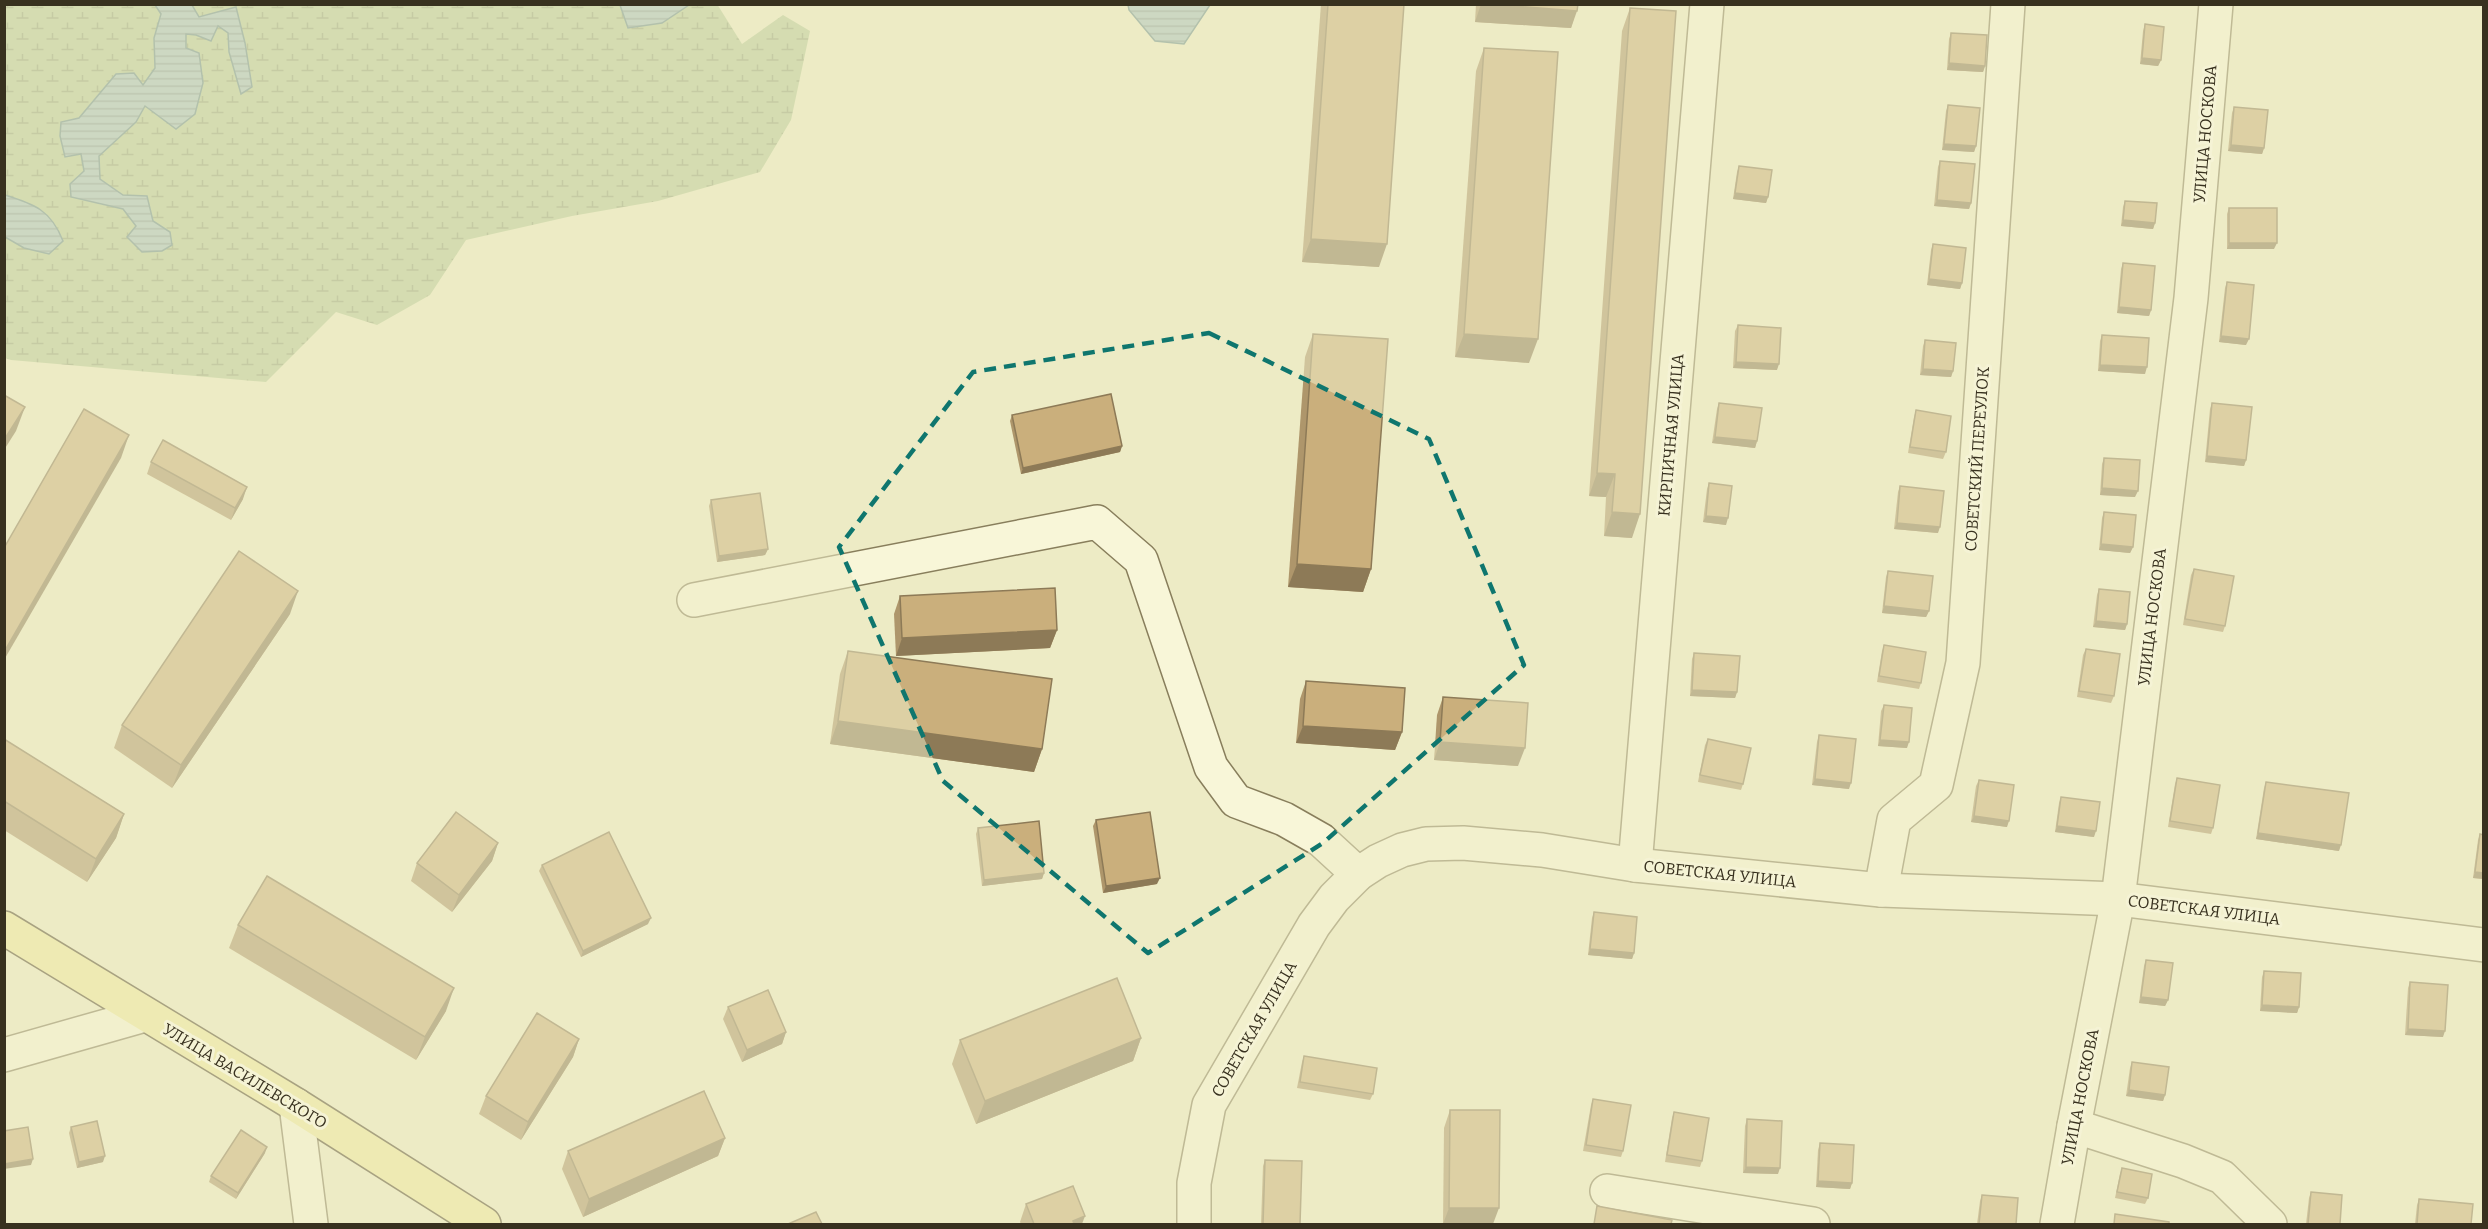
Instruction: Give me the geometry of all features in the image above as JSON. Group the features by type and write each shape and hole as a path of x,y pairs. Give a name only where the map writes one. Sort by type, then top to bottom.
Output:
{"main road":[{"name":"УЛИЦА ВАСИЛЕВСКОГО","path":"4,928 484,1224"}],"street":[{"name":"КИРПИЧНАЯ УЛИЦА","path":"1635,865 1707,4"},
{"name":"СОВЕТСКИЙ ПЕРЕУЛОК","path":"1881,890 1894,820 1936,784 1963,663 2008,4"},
{"name":"УЛИЦА НОСКОВА","path":"2057,1224 2118,899 2191,298 2216,4"},
{"path":"694,600 1097,522 1141,560 1211,767 1236,801 1284,819 1321,840 1358,874"},
{"name":"СОВЕТСКАЯ УЛИЦА","path":"1194,1224 1194,1183 1209,1106 1314,925 1334,898 1358,874 1378,861 1402,850 1426,844 1463,843 1542,850 1635,865 1881,890 2118,899 2484,945"},
{"path":"4,1055 145,1015"},
{"path":"296,1106 311,1224"},
{"path":"2074,1126 2183,1161 2222,1177 2270,1224"},
{"path":"1607,1191 1813,1224"}],"highlighted area":[{"path":"1209,333 1429,439 1524,665 1323,843 1148,953 943,781 839,547 973,372"}],"green space":[{"path":"717,4 742,44 783,15 810,31 791,120 760,172 658,201 572,216 466,240 430,295 377,325 336,312 266,382 5,358 5,237 24,248 5,195 5,5 155,5 161,14 154,38 155,68 143,86 116,75 79,118 61,122 60,135 65,156 81,154 84,171 70,184 99,204 123,209 136,226 153,221 147,196 123,195 100,179 99,156 135,122 145,106 195,114 203,83 199,53 186,48 185,34 196,35 218,25 228,33 229,52 241,94 252,87 245,43 236,8 199,17 192,5 620,5 628,28 662,23 689,5"}],"water":[{"path":"620,4 689,5 662,23 628,28"},
{"path":"1128,4 1210,5 1184,44 1155,41 1129,10"},
{"path":"155,5 192,5 199,17 236,7 252,87 241,94 229,52 228,33 218,26 211,41 186,34 186,48 199,53 203,83 195,114 176,129 145,106 136,122 99,156 100,179 123,195 147,196 153,221 170,232 172,245 162,251 142,252 127,237 136,226 123,209 71,197 70,184 84,171 81,154 65,157 60,136 61,122 79,118 116,74 134,73 143,85 155,68 154,38 161,14"},
{"path":"5,195 33,205 47,215 63,241 49,254 24,248 5,237"}],"building":[{"path":"1328,4 1404,4 1387,244 1311,239"},
{"path":"1490,4 1578,4 1577,11"},
{"path":"1630,8 1676,11 1640,514 1612,512 1615,474 1597,473"},
{"path":"2145,24 2164,27 2161,60 2142,58"},
{"path":"1951,33 1987,35 1985,66 1949,63"},
{"path":"1484,48 1558,52 1538,339 1464,334"},
{"path":"1948,105 1980,108 1976,146 1944,144"},
{"path":"2234,107 2268,110 2264,148 2231,145"},
{"path":"1940,161 1975,164 1971,203 1937,200"},
{"path":"1739,166 1772,170 1768,197 1735,193"},
{"path":"2125,201 2157,203 2155,223 2123,220"},
{"path":"2229,208 2277,208 2277,243 2229,243"},
{"path":"1933,244 1966,248 1962,283 1929,279"},
{"path":"2123,263 2155,266 2151,310 2119,307"},
{"path":"2227,282 2254,285 2249,339 2221,336"},
{"path":"1738,325 1781,328 1779,364 1736,362"},
{"path":"1313,334 1388,339 1371,569 1297,564"},
{"path":"2102,335 2149,338 2147,367 2100,365"},
{"path":"1925,340 1956,343 1953,371 1923,369"},
{"path":"1111,394 1122,446 1023,468 1012,415"},
{"path":"4,395 25,407 4,440"},
{"path":"1719,403 1762,408 1757,441 1715,437"},
{"path":"2212,403 2252,407 2246,460 2207,456"},
{"path":"84,409 129,435 4,652 4,548"},
{"path":"1916,410 1951,416 1946,452 1910,447"},
{"path":"163,440 247,487 235,508 151,462"},
{"path":"2104,458 2140,460 2138,491 2102,488"},
{"path":"1709,483 1732,486 1728,518 1706,516"},
{"path":"1900,486 1944,491 1940,527 1897,523"},
{"path":"760,493 768,549 719,556 711,500"},
{"path":"2104,512 2136,515 2133,547 2101,544"},
{"path":"239,551 298,591 181,765 122,725"},
{"path":"2194,569 2234,576 2225,626 2185,619"},
{"path":"1888,571 1933,576 1929,611 1884,606"},
{"path":"1055,588 1057,630 902,638 900,596"},
{"path":"2099,589 2130,592 2127,624 2096,621"},
{"path":"1884,645 1926,652 1921,683 1879,676"},
{"path":"2086,649 2120,654 2114,696 2079,691"},
{"path":"848,651 1052,679 1042,749 838,721"},
{"path":"1694,653 1740,656 1737,692 1692,690"},
{"path":"1306,681 1405,688 1402,732 1303,726"},
{"path":"1443,697 1528,703 1525,748 1440,742"},
{"path":"1884,705 1912,708 1909,742 1880,740"},
{"path":"1819,735 1856,739 1851,783 1815,779"},
{"path":"4,739 124,814 96,859 4,801"},
{"path":"1708,739 1751,748 1743,784 1700,775"},
{"path":"2177,778 2220,785 2213,828 2170,821"},
{"path":"1979,780 2014,785 2009,821 1974,816"},
{"path":"2266,782 2349,793 2341,845 2258,833"},
{"path":"2061,797 2100,802 2096,831 2057,826"},
{"path":"456,812 498,843 459,895 417,863"},
{"path":"1150,812 1160,878 1106,886 1096,820"},
{"path":"1039,821 1044,873 984,880 978,828"},
{"path":"609,832 651,918 583,951 542,865"},
{"path":"2480,834 2484,835 2484,873 2475,872"},
{"path":"267,876 454,988 425,1037 238,925"},
{"path":"1594,912 1637,917 1634,953 1590,949"},
{"path":"2146,960 2173,963 2168,1000 2141,997"},
{"path":"2264,971 2301,973 2299,1007 2262,1005"},
{"path":"1117,978 1141,1038 985,1101 960,1040"},
{"path":"2410,982 2448,985 2445,1031 2408,1029"},
{"path":"768,990 786,1032 747,1050 728,1007"},
{"path":"537,1013 579,1039 528,1122 486,1096"},
{"path":"1304,1056 1377,1068 1373,1094 1300,1082"},
{"path":"2132,1062 2169,1067 2165,1095 2129,1090"},
{"path":"704,1091 725,1138 589,1199 568,1151"},
{"path":"1593,1099 1631,1105 1623,1151 1586,1145"},
{"path":"1450,1110 1500,1110 1499,1208 1449,1208"},
{"path":"1674,1112 1709,1118 1702,1161 1667,1155"},
{"path":"1747,1119 1782,1121 1780,1168 1746,1167"},
{"path":"97,1121 105,1156 79,1162 71,1127"},
{"path":"28,1127 33,1159 4,1164 4,1131"},
{"path":"241,1130 267,1147 238,1193 211,1176"},
{"path":"1820,1143 1854,1145 1852,1183 1818,1181"},
{"path":"1265,1160 1302,1161 1300,1224 1263,1224"},
{"path":"2122,1168 2152,1174 2148,1198 2117,1192"},
{"path":"1073,1186 1085,1216 1073,1221 1074,1224 1034,1224 1026,1204"},
{"path":"2311,1192 2342,1195 2340,1224 2308,1224"},
{"path":"1982,1195 2018,1198 2016,1224 1979,1224"},
{"path":"2419,1199 2473,1204 2471,1224 2417,1224"},
{"path":"1597,1206 1672,1220 1671,1224 1594,1224"},
{"path":"816,1212 822,1224 788,1224"},
{"path":"2115,1214 2169,1222 2169,1224 2114,1224"}]}
